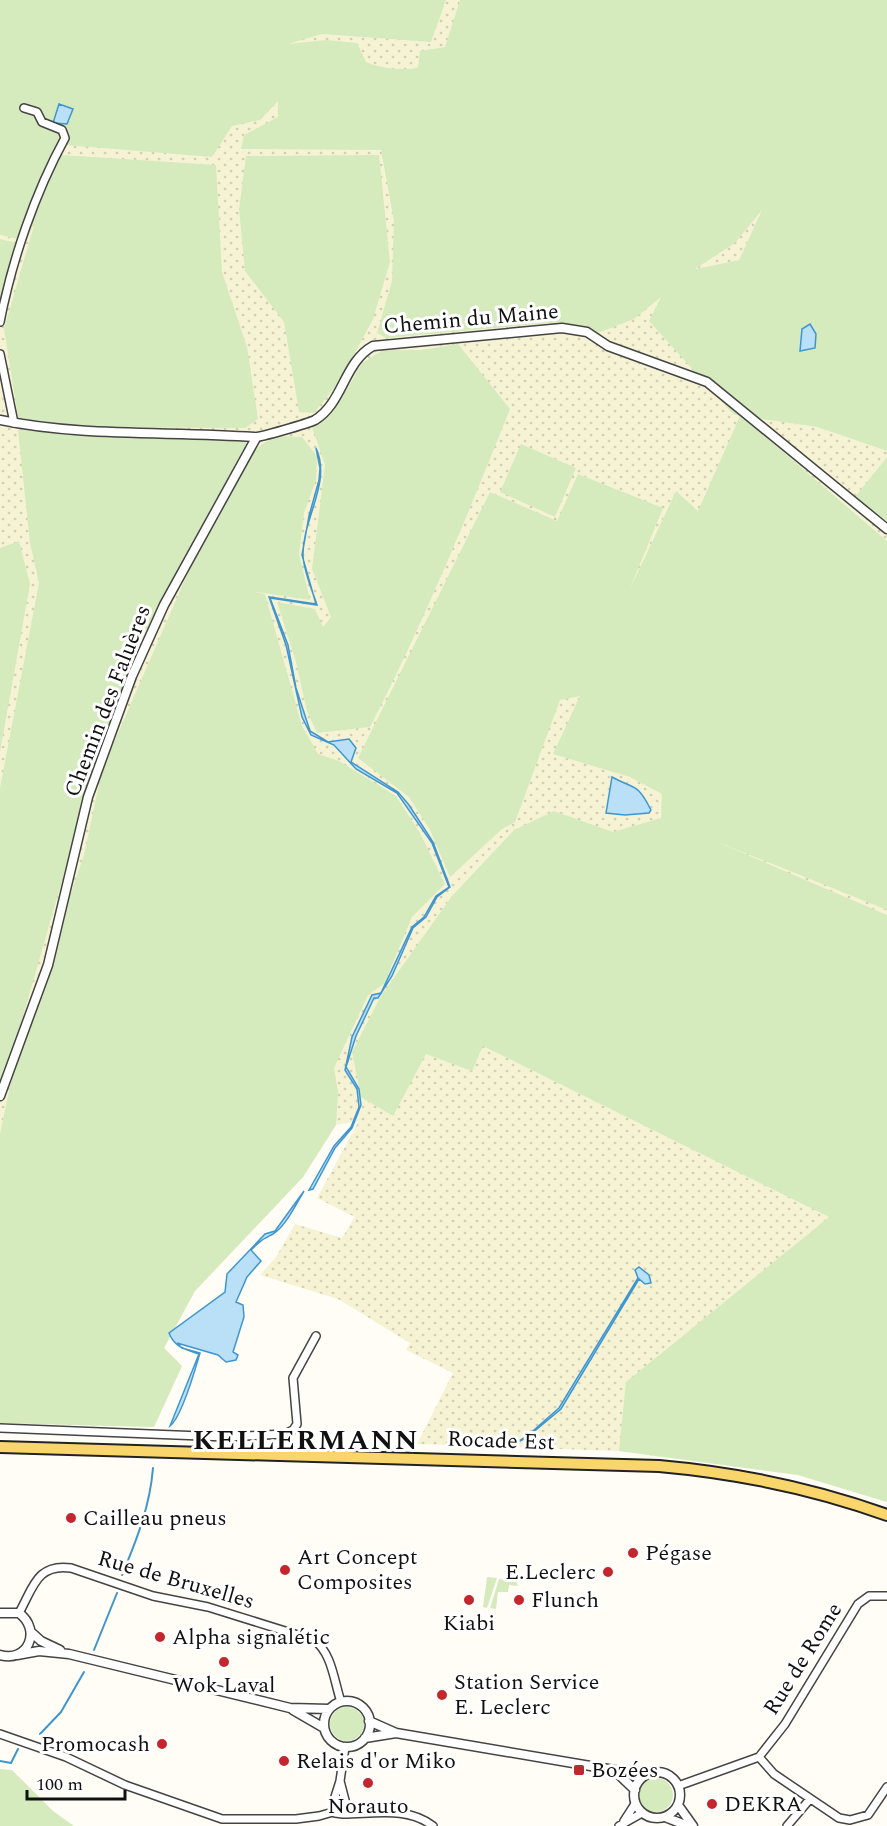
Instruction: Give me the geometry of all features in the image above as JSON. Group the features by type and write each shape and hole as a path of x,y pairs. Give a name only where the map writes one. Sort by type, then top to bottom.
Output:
{"main road":[{"name":"Rocade Est","path":"0,1447 659,1466 741,1475 792,1486 887,1515"}],"street":[{"path":"0,322 26,228 47,172 64,138 62,130 42,122 37,112 24,108"},
{"name":"Chemin du Maine","path":"0,420 14,423 256,438 312,422 324,413 355,362 373,346 575,328 615,349 707,381 887,529"},
{"path":"0,354 14,423"},
{"name":"Chemin des Faluères","path":"0,1096 48,965 88,797 132,676 164,605 256,438"},
{"path":"0,1428 226,1437 285,1434 293,1430 297,1424 293,1378 316,1336"},
{"name":"Rue de Bruxelles","path":"19,1613 40,1574 58,1566 71,1568 153,1596 208,1607 314,1640 321,1646 327,1658 341,1702"},
{"name":"Rue de Rome","path":"759,1757 785,1724 858,1604 869,1596 887,1596"},
{"path":"0,1613 19,1613 29,1624 32,1632 47,1644 69,1654"},
{"path":"17,1655 28,1646 32,1632"},
{"path":"0,1654 17,1655 39,1652 69,1654 290,1708 329,1709 341,1702 360,1706 369,1721 396,1733 614,1770 668,1775 678,1786 678,1804 693,1826"},
{"path":"290,1708 324,1728 331,1741 345,1747 356,1745 365,1738 396,1733"},
{"path":"324,1728 329,1709"},
{"path":"365,1738 369,1721"},
{"path":"0,1734 66,1757 125,1785 222,1819 296,1818 333,1812 409,1814 434,1826"},
{"path":"333,1812 345,1747"},
{"path":"678,1786 759,1757 774,1774 839,1818 860,1819 868,1815 887,1787"},
{"path":"614,1770 634,1790"},
{"path":"650,1773 643,1777 634,1790 635,1804 642,1813 653,1818 665,1817 688,1826"},
{"path":"340,1781 346,1811 343,1814"},
{"path":"787,1826 810,1799"},
{"path":"333,1803 340,1800 362,1814"},
{"path":"620,1825 635,1804"},
{"path":"665,1817 678,1804"},
{"path":"620,1825 642,1813"}],"shaded area":[{"path":"0,0 709,0 782,169 739,260 674,273 733,414 817,427 887,451 887,1502 798,1475 619,1451 417,1444 453,1373 406,1350 410,1343 338,1299 260,1275 276,1257 295,1224 342,1238 355,1217 317,1198 359,1121 336,1125 303,1177 195,1291 164,1348 182,1366 154,1427 0,1423 0,235 26,240"}],"green space":[{"path":"0,0 446,0 431,42 322,34 288,44 326,40 357,43 366,62 385,68 404,69 418,68 420,51 445,47 460,0 887,0 887,451 817,427 741,416 887,541 887,910 715,841 887,915 887,1502 798,1475 619,1451 626,1382 829,1217 483,1046 472,1071 426,1054 393,1116 361,1097 352,1052 381,996 452,896 514,830 554,811 613,832 661,818 662,794 630,777 553,754 580,696 560,700 515,822 502,829 450,877 430,830 409,797 358,758 490,492 557,521 578,474 663,508 629,591 676,491 698,511 740,416 733,414 649,321 661,297 634,319 598,333 548,323 386,338 377,333 392,281 394,221 381,150 241,149 244,135 278,117 278,101 260,120 232,126 212,157 66,145 62,155 216,165 222,272 247,347 258,419 245,428 59,427 18,417 4,329 35,222 26,241 0,235","holes":["762,210 739,260 695,269 735,243"]},
{"path":"379,155 390,262 373,319 340,381 314,413 299,412 284,322 245,271 239,209 246,156"},
{"path":"0,239 16,243 0,301"},
{"path":"458,344 510,409 444,570 370,727 317,733 307,711 296,662 277,602 315,609 323,627 331,617 312,569 325,465 312,427 343,396 362,363 383,350 421,350"},
{"path":"18,430 248,440 141,639 102,742 0,1096 0,788 39,583 30,543"},
{"path":"276,436 302,437 317,456 316,480 304,513 299,554 310,600 251,591 265,594 302,726 318,754 339,761 396,796 420,833 445,884 412,917 387,977 391,979 368,995 334,1068 338,1092 336,1125 303,1177 195,1291 164,1348 182,1366 154,1427 0,1423 0,1134 18,1047 84,855 102,770 193,561 256,448"},
{"path":"521,444 576,468 555,517 500,492"},
{"path":"887,457 887,521 855,497"},
{"path":"19,541 30,584 0,752 0,548"},
{"path":"487,1577 497,1578 487,1608 483,1607"},
{"path":"499,1579 516,1581 518,1586 509,1585 508,1592 498,1592 496,1609 490,1608"},
{"path":"347,1707 359,1712 364,1724 359,1736 347,1741 335,1736 330,1724 335,1712"},
{"path":"0,1769 12,1770 53,1811 74,1826 0,1826"},
{"path":"656,1778 668,1783 673,1795 668,1807 656,1812 644,1807 639,1795 644,1783"}],"water":[{"path":"59,104 73,109 67,124 53,123"},
{"path":"810,324 816,334 815,348 800,351 802,329"},
{"path":"316,448 320,461 321,474 306,531 319,480 320,468"},
{"path":"313,594 317,605 270,598 288,645 296,688 310,731 328,742 349,739 356,748 351,762 398,792 433,842 450,887 437,897 426,917 413,928 392,976 378,998 374,998 356,1036 346,1067 359,1089 361,1105 352,1128 335,1148 313,1189 309,1190 334,1146 351,1127 359,1107 357,1089 345,1070 352,1037 372,995 381,993 412,927 424,917 436,896 449,887 432,843 397,793 356,769 334,745 311,735 302,717 286,645 269,597 316,604"},
{"path":"612,777 639,791 651,810 649,813 625,815 606,813"},
{"path":"304,1191 282,1226 251,1250 261,1261 247,1277 236,1302 243,1305 244,1317 233,1352 238,1355 236,1360 226,1362 218,1355 177,1343 181,1347 174,1342 169,1333 225,1292 227,1274 265,1234 275,1231"},
{"path":"639,1267 649,1275 651,1283 645,1284 639,1279 561,1409 526,1438 504,1449 526,1437 559,1408 638,1278 635,1270"},
{"path":"183,1348 200,1353 179,1413 170,1426 199,1354"}],"waterway":[{"path":"122,1575 146,1509 153,1468"},
{"path":"94,1650 117,1593"},
{"path":"40,1734 61,1712 84,1672"},
{"path":"0,1761 11,1763 18,1749"}],"place":[{"name":"Cailleau pneus","path":"71,1518"},
{"name":"Pégase","path":"633,1553"},
{"name":"Art Concept Composites","path":"285,1570"},
{"name":"E.Leclerc","path":"608,1572"},
{"name":"Kiabi","path":"469,1600"},
{"name":"Flunch","path":"519,1600"},
{"name":"Alpha signalétic","path":"160,1637"},
{"name":"Wok Laval","path":"224,1662"},
{"name":"Station Service E. Leclerc","path":"442,1695"},
{"name":"Promocash","path":"162,1744"},
{"name":"Relais d'or Miko","path":"284,1761"},
{"name":"Bozées","path":"579,1770"},
{"name":"Norauto","path":"368,1783"},
{"name":"DEKRA","path":"712,1804"}],"district":[{"name":"KELLERMANN","path":"306,1440"}]}
